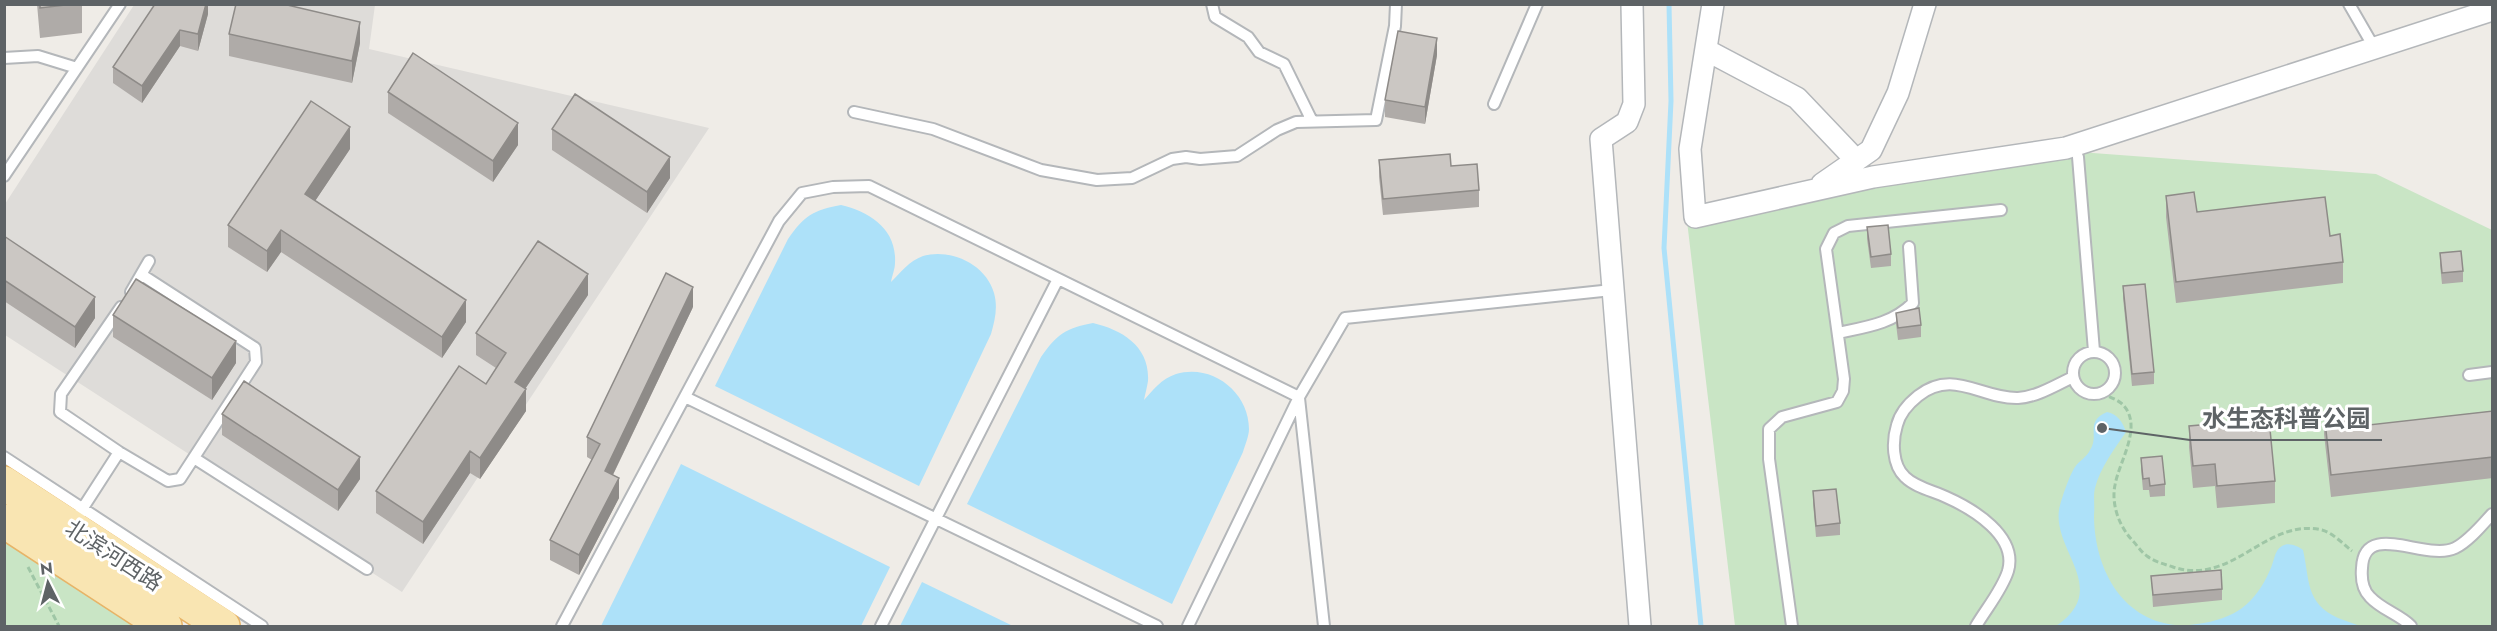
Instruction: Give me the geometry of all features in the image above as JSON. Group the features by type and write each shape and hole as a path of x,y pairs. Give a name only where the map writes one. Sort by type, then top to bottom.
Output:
{"main road":[{"name":"北滨河西路","path":"4,483 77,518 223,627"},
{"name":"北滨河西路","path":"4,521 165,627"}],"street":[{"path":"1632,4 1634,104 1627,122 1601,139 1640,627"},
{"path":"1713,4 1708,51 1690,149 1695,217 1873,177 2066,148 2493,10"},
{"path":"1812,191 1871,150 1898,93 1925,4"},
{"path":"1708,51 1797,98 1856,160"}],"lane":[{"path":"4,177 120,4"},
{"path":"1212,4 1215,17 1248,37 1259,52 1284,64 1312,121"},
{"path":"854,112 933,129 1041,170 1097,180 1132,178 1173,159 1237,156 1277,130 1296,122 1376,120 1395,26 1396,4"},
{"path":"1494,104 1537,4"},
{"path":"2349,4 2375,49"},
{"path":"4,58 38,56 77,68"},
{"path":"2078,157 2094,351"},
{"path":"562,627 779,221 802,193 833,187 868,186 1299,397"},
{"path":"1792,626 1769,459 1769,429 1782,417 1836,402 1843,391 1844,379 1826,249 1834,233 1848,226 1868,222 2001,210"},
{"path":"1838,333 1883,324 1913,303 1909,247"},
{"path":"142,275 255,348 256,362 180,479 168,480 119,452 60,412 62,394 142,275 149,261"},
{"path":"881,627 1058,279"},
{"path":"1188,627 1299,397 1345,318 1612,290"},
{"path":"2094,351 2106,355 2114,366 2112,385 2101,393 2094,394 2081,389 2073,377 2075,362 2080,357 2094,351"},
{"path":"2469,375 2493,372"},
{"path":"1976,627 2008,571 2010,558 2006,544 1983,519 1949,498 1905,477 1899,470 1895,455 1897,425 1912,400 1927,389 1942,385 1964,385 2017,398 2034,395 2073,377"},
{"path":"685,397 1157,627"},
{"path":"1299,397 1324,627"},
{"path":"77,518 119,452"},
{"path":"4,457 77,518 262,627"},
{"path":"194,458 367,569"},
{"path":"2411,627 2404,619 2369,597 2362,584 2362,560 2374,545 2386,542 2424,551 2444,551 2456,548 2493,514"}],"path":[{"path":"2101,393 2122,403 2132,427 2114,486 2115,508 2126,533 2147,556 2189,572 2212,569 2228,563 2276,536 2314,529 2324,530 2362,560"},
{"path":"26,563 59,627"}],"shaded area":[{"path":"134,5 375,5 369,49 709,128 402,592 5,335 5,204"}],"green space":[{"path":"2066,151 2376,174 2492,230 2492,626 1735,626 1687,221"},
{"path":"5,521 165,626 5,626"}],"water":[{"path":"841,205 871,217 886,232 894,251 895,265 891,282 918,258 944,254 975,266 990,283 994,293 996,314 991,334 919,486 715,386 788,239 810,215"},
{"path":"1093,323 1124,335 1139,350 1147,369 1148,381 1144,400 1158,385 1171,376 1189,372 1203,373 1215,377 1235,392 1243,403 1247,416 1249,432 1243,452 1172,604 967,504 1041,357 1063,333"},
{"path":"2107,412 2119,419 2126,432 2097,481 2094,494 2095,534 2105,571 2125,601 2156,621 2175,625 2197,624 2222,618 2233,614 2250,601 2264,582 2277,550 2290,544 2303,550 2308,581 2314,598 2327,612 2360,626 2056,626 2072,612 2079,598 2080,584 2059,526 2059,510 2073,471 2093,444 2094,424 2100,416"},
{"path":"681,464 890,567 861,626 601,626"},
{"path":"922,582 1013,626 900,626"}],"building":[{"path":"40,4 74,4 40,8"},
{"path":"155,4 206,4 198,34 180,30 142,86 113,67"},
{"path":"236,4 283,4 360,22 352,61 229,34"},
{"path":"1398,31 1437,38 1425,107 1385,100"},
{"path":"413,53 518,123 493,161 388,92"},
{"path":"575,94 670,157 647,192 552,129"},
{"path":"311,101 350,127 305,194 466,300 442,337 281,230 267,251 228,225"},
{"path":"1450,154 1451,166 1477,164 1479,190 1383,199 1379,160"},
{"path":"2194,192 2197,212 2325,197 2330,236 2340,234 2343,262 2176,282 2166,196"},
{"path":"1888,225 1891,254 1871,257 1867,227"},
{"path":"4,236 95,297 75,327 4,280"},
{"path":"538,241 588,274 515,382 526,389 480,458 470,451 423,522 376,491 459,366 486,384 506,353 476,333"},
{"path":"2461,251 2463,271 2442,273 2440,253"},
{"path":"666,273 693,287 605,471 619,478 579,555 550,540 600,444 587,437"},
{"path":"136,279 236,341 212,378 113,315"},
{"path":"2145,284 2154,372 2132,374 2123,286"},
{"path":"1919,308 1921,325 1898,328 1896,313"},
{"path":"244,381 360,457 338,490 222,414"},
{"path":"2358,409 2360,426 2493,411 2493,457 2331,475 2324,413"},
{"path":"2269,419 2275,481 2217,486 2215,464 2193,466 2189,426"},
{"path":"2162,456 2165,484 2150,486 2149,478 2143,479 2141,458"},
{"path":"1836,489 1840,523 1816,526 1813,491"},
{"path":"2221,570 2222,589 2153,595 2151,576"}],"waterway":[{"path":"1669,4 1671,101 1664,248 1701,626"}],"place":[{"name":"水生态科普公园","path":"2102,428"}]}
